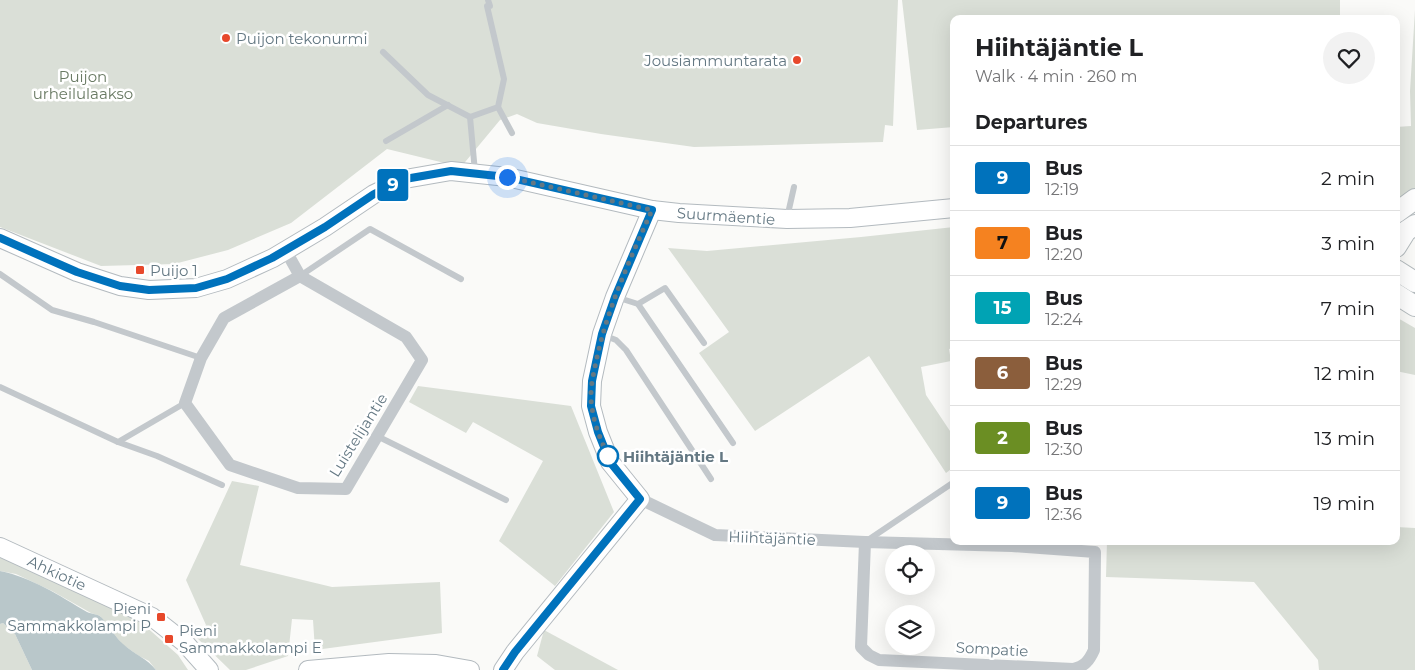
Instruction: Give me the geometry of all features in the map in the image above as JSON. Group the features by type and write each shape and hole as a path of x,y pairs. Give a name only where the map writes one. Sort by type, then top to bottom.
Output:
{"main road":[{"name":"Suurmäentie","path":"0,238 77,272 120,286 149,290 196,288 227,279 272,258 374,194 405,179 451,171 507,177 652,210 787,219 850,218 950,208"},
{"path":"1400,210 1415,199"},
{"name":"Hiihtäjäntie","path":"640,499 610,462 598,432 591,406 592,381 602,334 615,297 652,210"},
{"path":"1400,241 1406,231 1415,225"},
{"path":"1400,273 1415,282"},
{"path":"1400,297 1415,306"},
{"path":"504,670 515,652 640,499"},
{"name":"Ahkiotie","path":"0,547 152,617 185,643 209,670"},
{"path":"308,670 389,663 436,664 470,670"}],"street":[{"path":"185,403 201,358 224,318 300,276 286,250"},
{"name":"Luistelijantie","path":"185,403 230,465 298,488 346,489 422,360 406,337 300,276"},
{"name":"Hiihtäjäntie","path":"640,499 715,536 865,542 950,543"},
{"name":"Sompatie","path":"865,542 861,647 869,655 879,660 1073,669 1083,666 1090,659 1094,650 1095,550"},
{"name":"Hiihtäjäntie","path":"1039,545 1095,550"}],"lane":[{"path":"488,0 490,6 487,6 504,79 498,107 512,133"},
{"path":"383,52 428,95 470,117 498,107"},
{"path":"386,141 448,105"},
{"path":"470,117 475,174"},
{"path":"787,219 794,187"},
{"path":"300,276 370,229 461,279"},
{"path":"0,274 52,310 201,358"},
{"path":"638,304 665,288 704,343"},
{"path":"615,297 638,304 733,443"},
{"path":"602,334 616,340 626,350 711,479"},
{"path":"0,387 118,442 157,456 222,485"},
{"path":"118,442 185,403"},
{"path":"377,436 506,500"},
{"path":"865,542 950,485"}],"green space":[{"name":"Puijon urheilulaakso","path":"0,0 898,0 893,126 885,125 883,142 694,147 537,123 517,114 500,120 461,167 387,149 291,223 228,250 174,264 101,266 0,227"},
{"path":"902,0 1340,0 1340,15 950,15 950,127 917,130"},
{"path":"1415,10 1415,189 1400,200 1400,127 1411,126 1410,91"},
{"path":"950,227 950,361 921,367 926,395 950,431 950,470 946,473 869,356 755,431 699,353 729,332 668,248 707,251"},
{"path":"1400,319 1415,328 1415,375 1400,372"},
{"path":"418,386 571,406 614,512 555,586 499,541 543,461 473,422 466,433 409,402"},
{"path":"232,481 259,486 240,565 332,587 440,582 442,633 315,650 313,620 292,619 288,656 246,670 230,670 195,636 206,625 186,580"},
{"path":"1400,527 1415,528 1415,670 1319,670 1318,660 1254,582 1106,577 1107,545 1400,545"},
{"path":"0,551 126,609 178,655 188,670 156,670 149,661 122,644 100,616 16,574 0,571"},
{"path":"3,623 15,634 32,670 0,670 0,624"},
{"path":"544,630 618,670 555,670 537,656"}],"shaded area":[{"path":"0,571 34,582 87,612 100,616 123,644 149,662 156,670 32,670 15,634 3,623 0,624"}],"bus line":[{"name":"9","path":"0,238 77,272 120,286 149,290 196,288 227,279 272,258 325,227 374,194 405,179 451,171 507,177 652,210 615,297 602,334 592,381 591,406 598,432 610,462 640,499 515,652 503,670"}],"place":[{"name":"Puijon tekonurmi","path":"226,38"},
{"name":"Jousiammuntarata","path":"797,60"},
{"name":"Puijo 1","path":"140,270"},
{"name":"Hiihtäjäntie L","path":"608,456"},
{"name":"Pieni Sammakkolampi P","path":"161,617"},
{"name":"Pieni Sammakkolampi E","path":"169,639"}],"route":[{"path":"507,177 652,210 615,297 602,334 592,381 591,406 598,432 610,462 608,456"}]}
